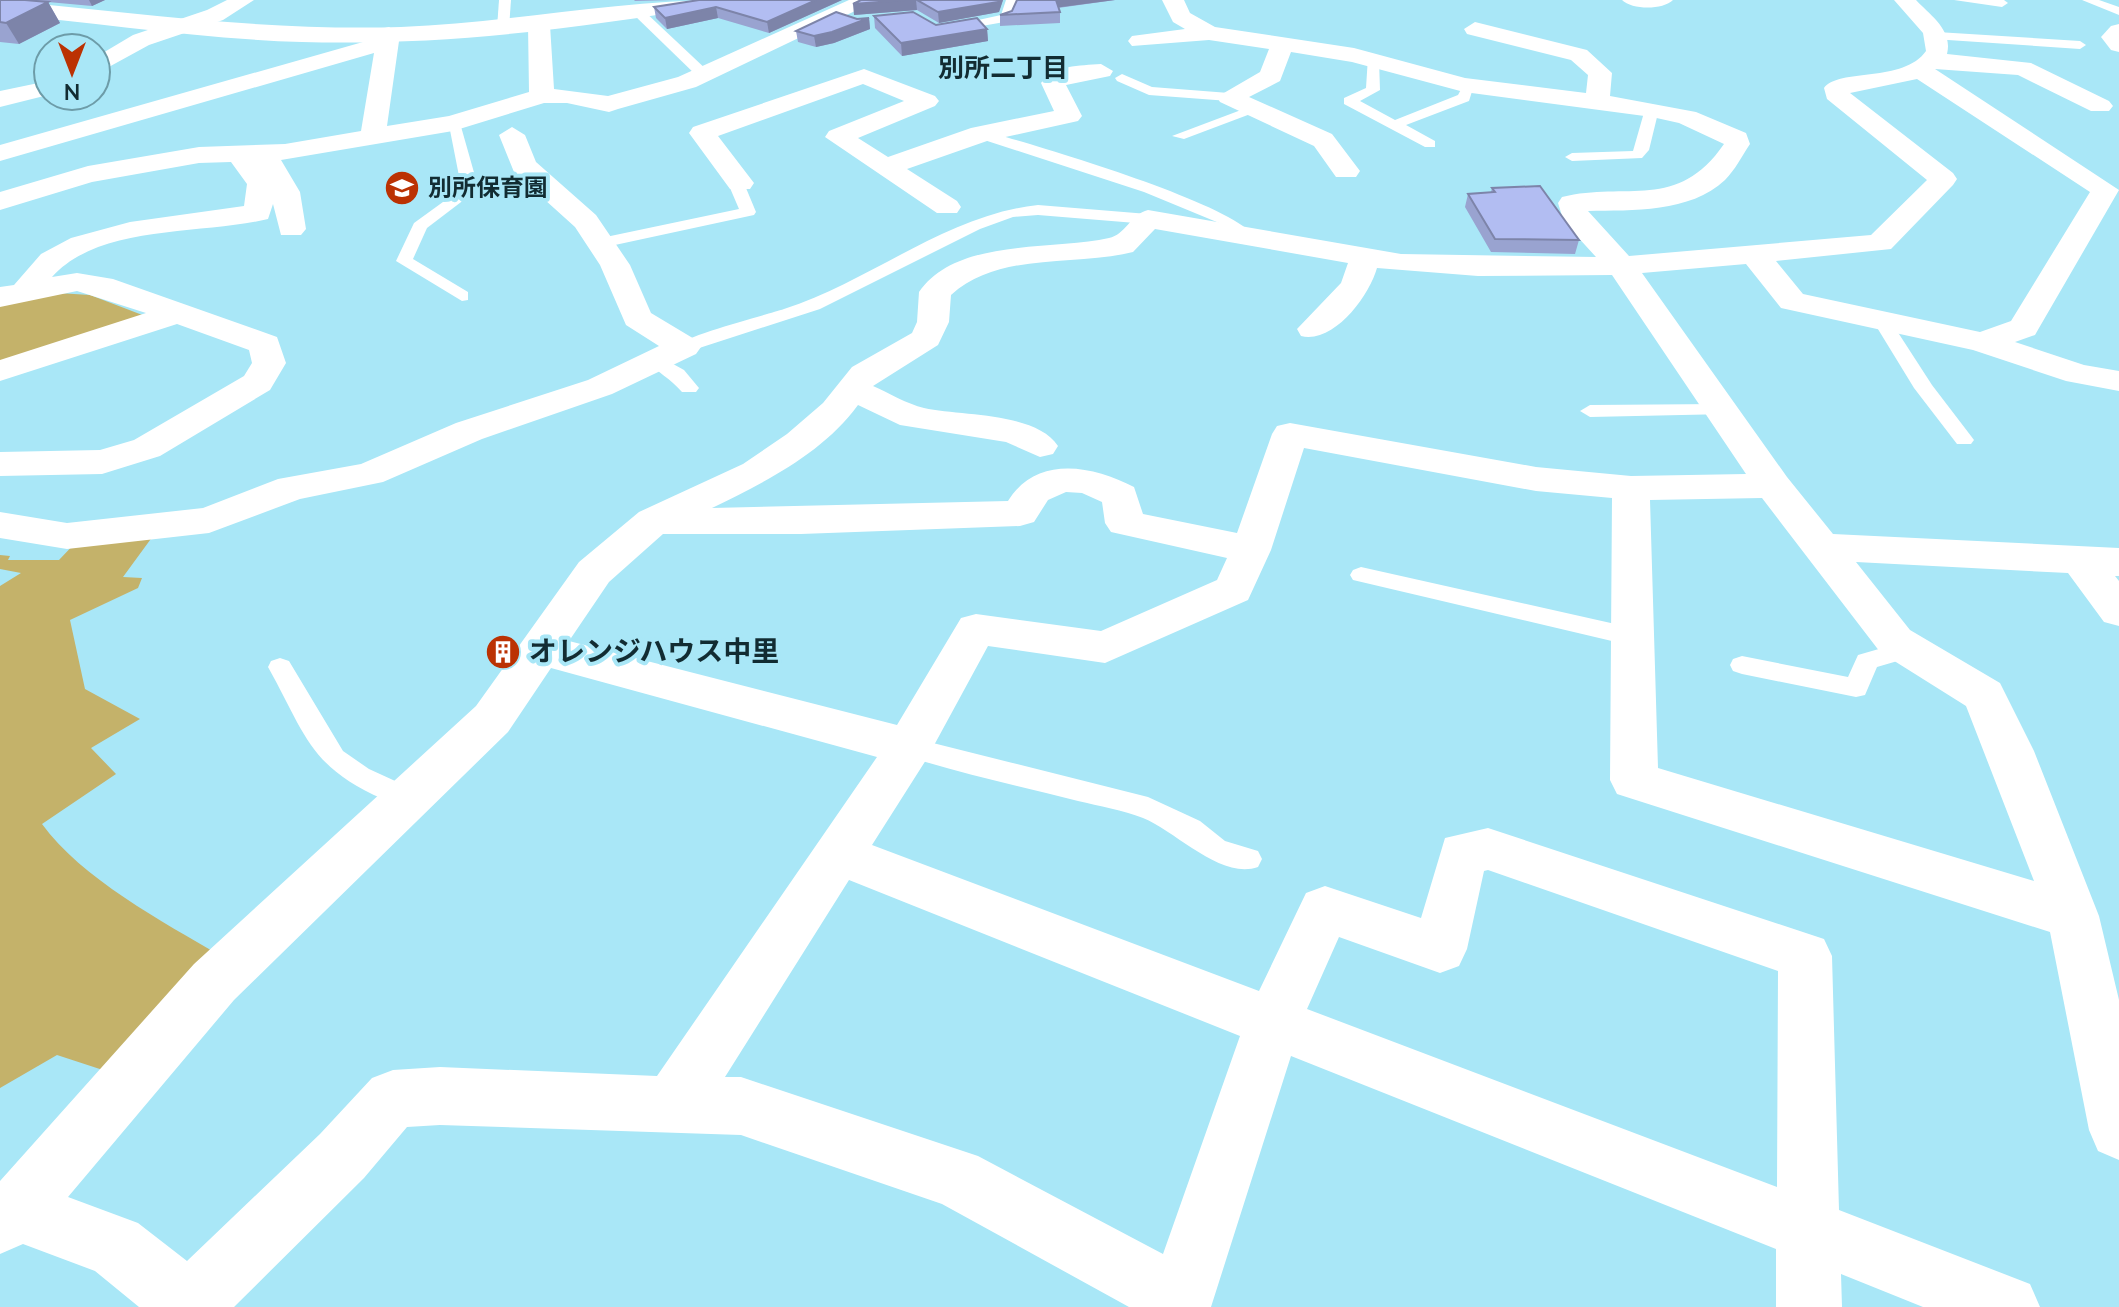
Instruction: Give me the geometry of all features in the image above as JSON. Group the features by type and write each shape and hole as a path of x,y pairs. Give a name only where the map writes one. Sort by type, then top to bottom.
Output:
{"street":[{"path":"112,57 141,40 215,15 243,0"},
{"path":"0,7 300,35 389,38 539,25 631,6 712,0"},
{"path":"1173,0 1181,17 1209,33"},
{"path":"1633,0 1662,0"},
{"path":"1905,0 1931,56 2105,190 2023,328 1982,342"},
{"path":"243,159 453,123 542,96 567,96 609,104 708,88 832,16 863,12"},
{"path":"539,25 542,96"},
{"path":"1475,29 1579,55 1600,73 1597,102"},
{"path":"2119,31 2112,37 2119,45"},
{"path":"1140,41 1209,33 1373,60 1470,85 1652,109 1687,117 1737,139 1737,144 1714,175 1687,192 1640,200 1572,203 1574,216 1621,266 1773,486 1895,641 1984,695 2010,751 2073,916 2119,1130"},
{"path":"373,136 389,38"},
{"path":"0,153 389,38"},
{"path":"1229,97 1271,76 1282,45"},
{"path":"1970,187 1943,179 1836,94 1836,88 1931,56 2023,68 2100,106"},
{"path":"887,167 980,134 1069,116 1053,83 1064,75 1112,74"},
{"path":"740,183 702,133 864,76 926,101 838,137 947,207"},
{"path":"708,88 753,115"},
{"path":"0,99 32,92"},
{"path":"1229,97 1323,140 1346,171"},
{"path":"0,525 67,536 209,520 292,488 370,474 469,431 531,413 600,387 669,353 637,318 615,265 586,221 524,166 512,135"},
{"path":"1,200 88,174 199,155 243,159 269,162 286,192 291,229"},
{"path":"14,293 60,254 93,239 258,213 261,184 243,159"},
{"path":"1809,1307 1805,956 1488,849 1463,853 1440,949 1325,909 1273,1023 1179,1303 956,1178 741,1106 440,1096 393,1099 342,1156 189,1305 115,1246 8,1216 214,982 492,719 594,572 653,521 756,472 800,442 836,411 864,374 897,358 926,338 933,322 935,292 960,273 1023,256 1122,246 1148,219 1365,256 1449,266 1621,266 1880,243 1943,179"},
{"path":"1754,254 1792,301 1982,342 2115,385"},
{"path":"1313,329 1356,286 1365,256"},
{"path":"0,464 102,462 147,448 258,383 269,363 265,344 102,286 77,282 14,293"},
{"path":"0,371 178,313"},
{"path":"851,389 913,417 1016,433 1040,446"},
{"path":"672,1106 909,747 976,629 1105,647 1233,590 1251,550 1290,434 1536,479 1631,488 1773,486"},
{"path":"653,521 786,522 1020,513 1035,491 1059,481 1096,482 1120,496 1125,523 1251,550"},
{"path":"1631,488 1634,780 2073,916"},
{"path":"1821,547 2100,562 2119,611"},
{"path":"540,649 909,747"},
{"path":"839,854 2007,1307"}],"lane":[{"path":"503,28 505,0"},
{"path":"936,30 1006,18 1012,0"},
{"path":"1960,0 2002,3"},
{"path":"2082,4 2119,11"},
{"path":"631,6 708,88"},
{"path":"1931,56 2080,45"},
{"path":"1373,60 1373,90 1349,101 1430,144"},
{"path":"1112,74 1149,91 1229,97"},
{"path":"1394,125 1464,98 1470,85"},
{"path":"1572,157 1637,155 1642,150 1652,109"},
{"path":"1179,136 1254,110"},
{"path":"453,123 467,176 461,196 420,226 404,261 462,296"},
{"path":"980,134 1149,189 1230,222 1244,234"},
{"path":"601,243 748,212 738,188 740,183"},
{"path":"689,388 677,374 669,353 814,305 974,226 1010,213 1038,210 1148,219"},
{"path":"1882,321 1924,388 1964,440"},
{"path":"1590,411 1721,410"},
{"path":"1361,575 1633,637"},
{"path":"1742,665 1856,688 1867,661 1910,649"},
{"path":"280,667 297,689 317,734 344,767 408,799"},
{"path":"909,747 1148,808 1190,829 1217,851 1248,859"}],"shaded area":[{"path":"58,293 90,295 145,316 0,362 0,306"},
{"path":"153,536 123,577 142,578 138,588 70,620 85,689 140,719 91,748 116,774 42,824 78,863 100,881 221,956 112,1073 57,1055 0,1088 0,586 21,573 0,569 0,555 10,556 8,560 59,560 79,539"}],"building":[{"path":"0,0 48,2 6,23 0,22"},
{"path":"699,0 816,0 767,22 716,7 665,18 654,7"},
{"path":"861,0 905,0 853,4"},
{"path":"917,0 999,0 938,12"},
{"path":"1017,0 1056,0 1060,12 1000,15 1012,11"},
{"path":"836,12 857,19 869,18 814,36 796,31"},
{"path":"913,12 936,25 977,18 987,29 901,43 874,16"},
{"path":"1540,186 1579,240 1495,239 1468,194 1495,192 1492,188"}],"place":[{"name":"別所保育園","path":"402,188"},
{"name":"オレンジハウス中里","path":"503,652"}],"district":[{"name":"別所二丁目","path":"1003,68"}]}
